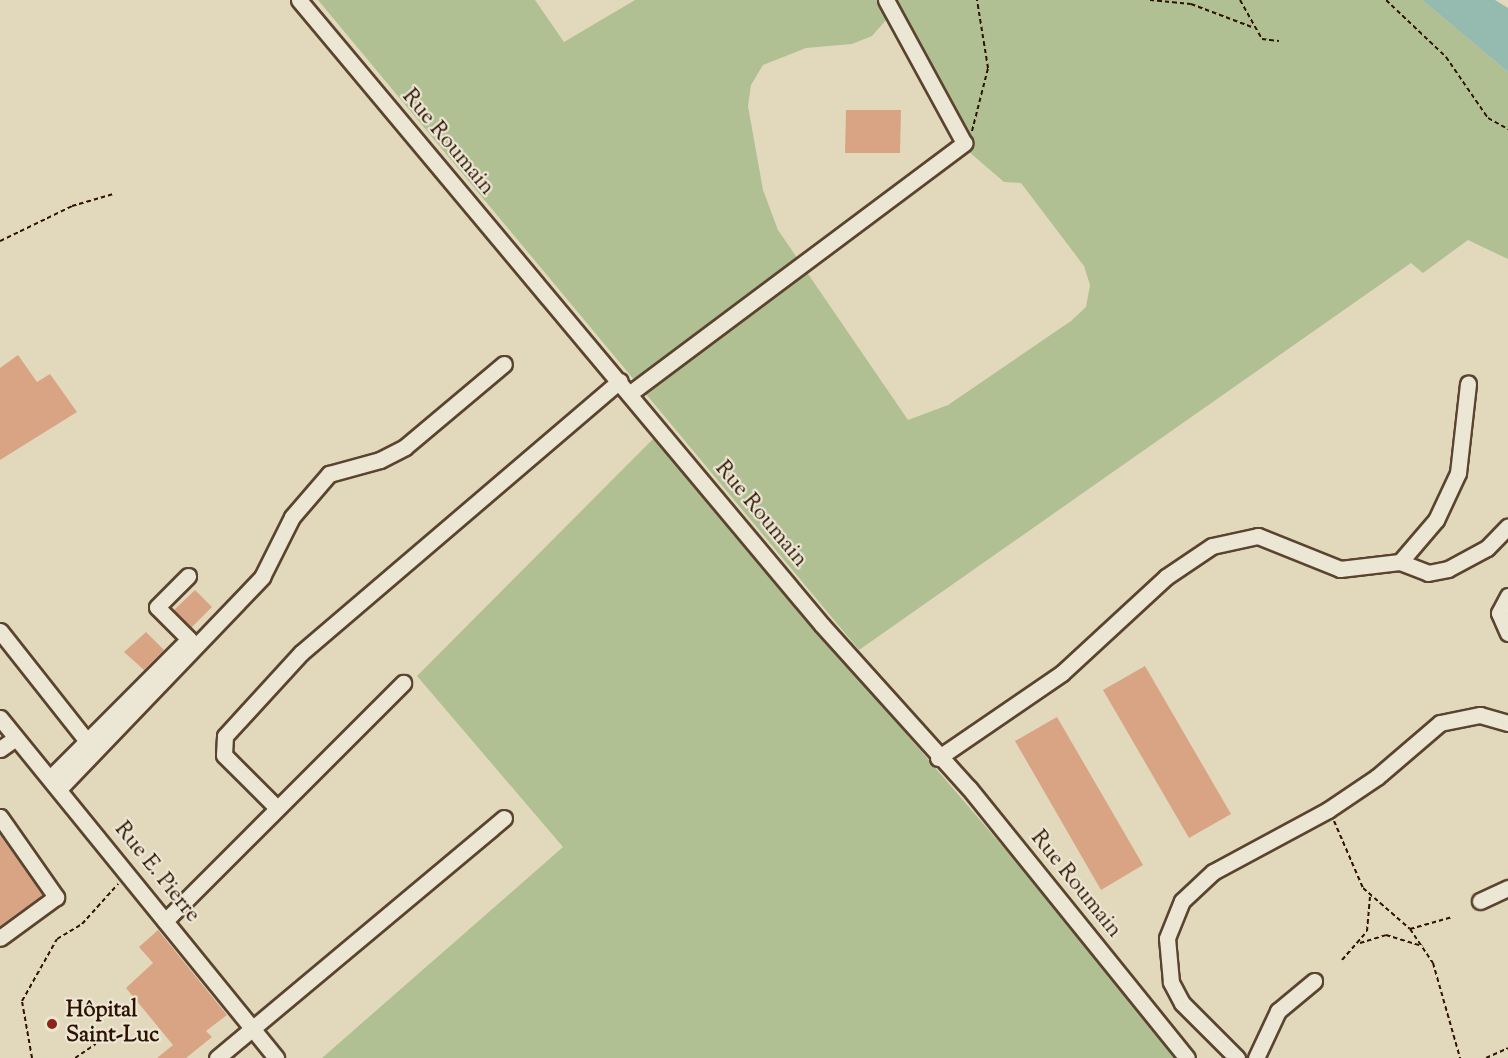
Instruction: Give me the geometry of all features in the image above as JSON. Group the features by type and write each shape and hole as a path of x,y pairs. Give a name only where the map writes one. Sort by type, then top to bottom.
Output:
{"street":[{"name":"Rue Roumain","path":"299,0 938,758 969,788 1187,1058"},
{"path":"629,394 964,143 886,0"},
{"path":"54,783 262,577 292,517 329,474 380,460 405,447 504,364"},
{"path":"275,806 224,756 225,736 301,652 620,381"},
{"path":"1400,562 1436,520 1458,473 1468,384"},
{"path":"938,758 1062,673 1166,578 1212,546 1258,536 1340,569 1400,562 1428,573 1448,569 1487,548 1508,526"},
{"path":"54,783 87,741 189,639 157,607 188,576"},
{"path":"1508,596 1499,613 1508,633"},
{"path":"0,631 87,741"},
{"path":"165,921 275,806 403,683"},
{"path":"1237,1058 1195,1018 1171,982 1166,961 1173,917 1194,886 1213,872 1328,810 1440,723 1480,714 1508,723"},
{"name":"Rue E. Pierre","path":"0,718 276,1058"},
{"path":"0,749 16,738"},
{"path":"0,817 56,897 0,938"},
{"path":"217,1058 504,818"},
{"path":"1480,901 1508,888"},
{"path":"1256,1058 1278,1011 1314,981"}],"path":[{"path":"961,137 974,130 988,68 977,0"},
{"path":"1150,0 1191,4 1252,27"},
{"path":"1240,0 1252,27 1262,39 1278,41"},
{"path":"1386,0 1446,57 1488,118 1508,129"},
{"path":"0,241 72,206 113,194"},
{"path":"1328,810 1370,894 1410,929 1424,948 1443,983 1460,1058"},
{"path":"32,1058 22,1001 57,939 82,924 88,914 128,875"},
{"path":"1342,960 1360,944 1371,919 1370,894"},
{"path":"1410,929 1452,917"},
{"path":"1360,944 1393,935 1424,948"},
{"path":"75,1058 96,1044"},
{"path":"1486,1058 1508,1048"}],"green space":[{"path":"318,0 535,0 564,42 635,0 1422,0 1508,72 1508,259 1468,240 1423,273 1411,263 859,650","holes":["887,19 968,151 1004,182 1021,183 1084,266 1090,285 1086,307 1071,321 948,405 908,420 778,230 763,190 748,106 751,85 763,65 806,48 852,44 872,36"]},
{"path":"654,438 1184,1058 322,1058 563,847 417,676"}],"water":[{"path":"1422,0 1495,0 1508,8 1508,72"}],"building":[{"path":"846,110 901,110 900,153 845,153"},
{"path":"18,355 37,382 50,374 77,412 0,460 0,368"},
{"path":"195,590 212,607 191,628 174,610"},
{"path":"146,632 164,650 144,670 124,652"},
{"path":"1145,666 1231,814 1189,838 1103,690"},
{"path":"1057,717 1143,865 1101,890 1015,741"},
{"path":"0,835 43,895 0,926"},
{"path":"158,930 227,1015 206,1031 212,1037 186,1058 157,1058 173,1045 126,988 153,963 139,947"}],"place":[{"name":"Hôpital Saint-Luc","path":"52,1024"}]}
